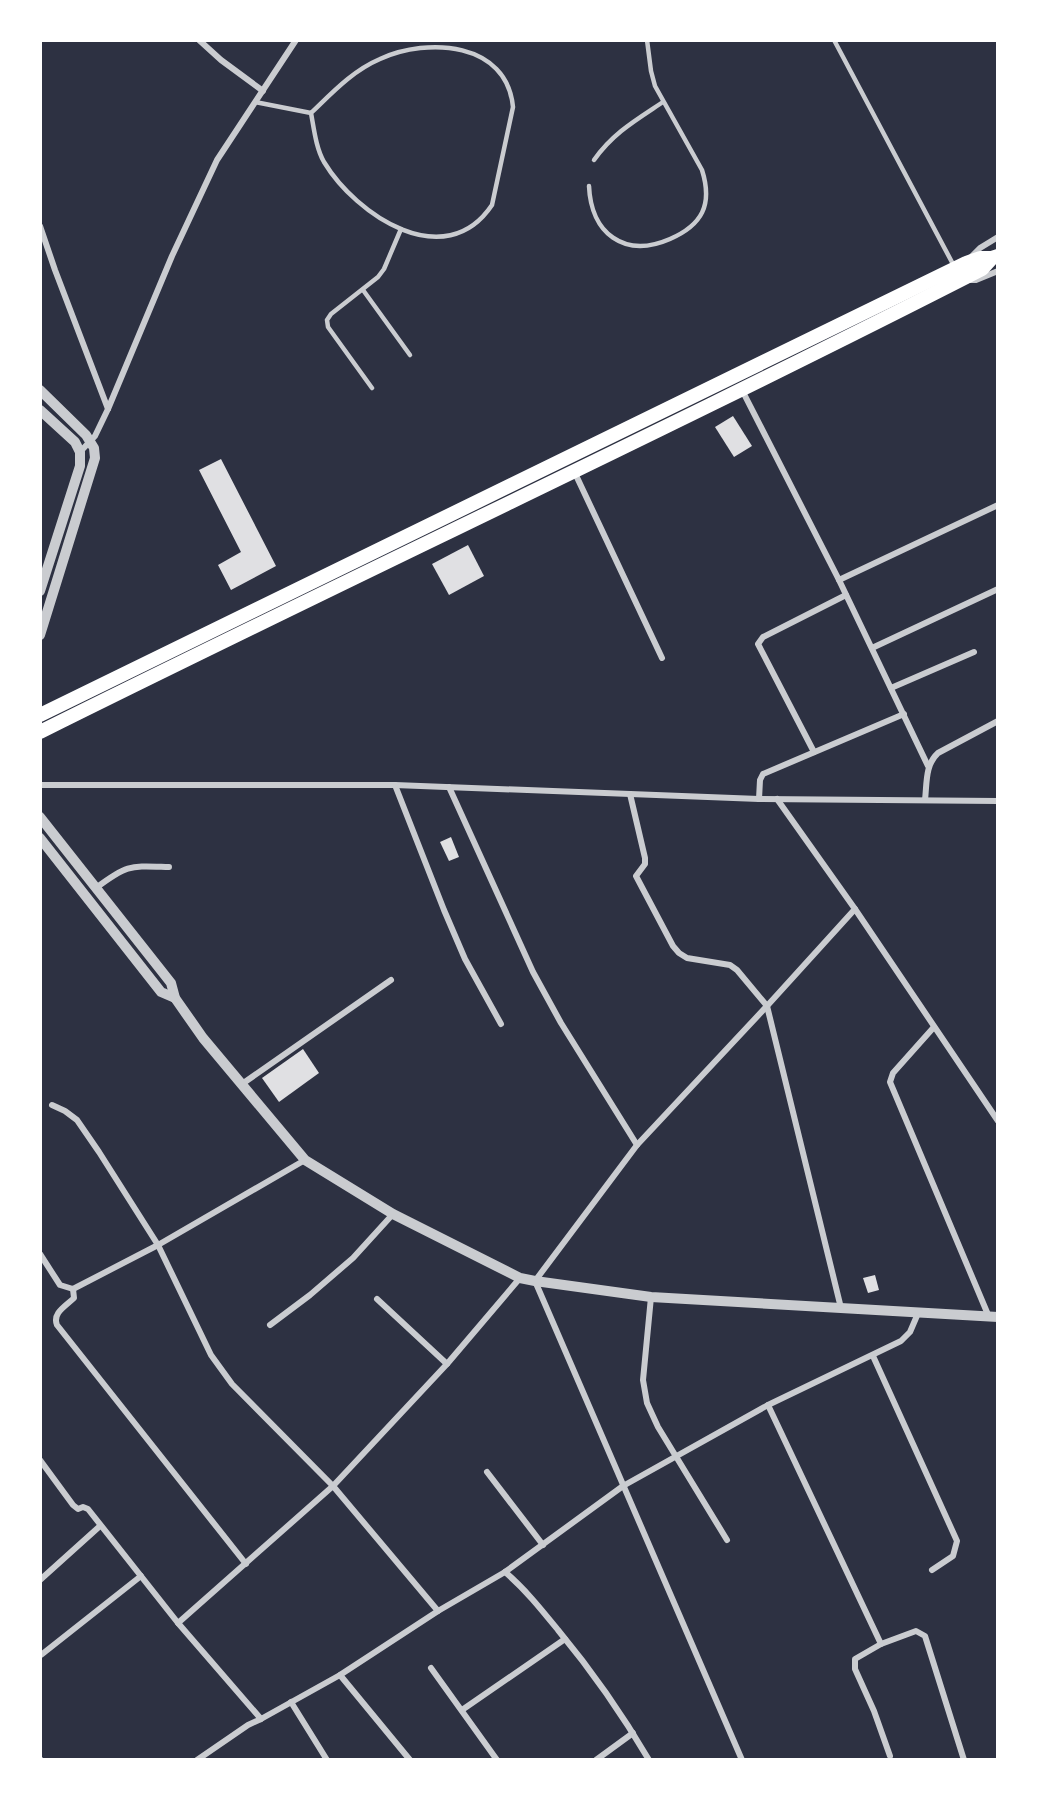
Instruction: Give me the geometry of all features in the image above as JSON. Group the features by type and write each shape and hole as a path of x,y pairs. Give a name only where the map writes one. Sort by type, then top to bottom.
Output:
{"main road":[{"path":"40,715 735,376 960,270 982,268 995,257"},
{"path":"40,732 742,390 960,270"}],"street":[{"path":"199,40 221,60 263,91"},
{"path":"80,452 90,442 108,409 172,256 217,160 296,40"},
{"path":"40,226 54,270 108,409"},
{"path":"998,237 980,248 960,270 976,280 998,272"},
{"path":"735,376 839,580 928,766"},
{"path":"40,390 86,435 94,448 95,458 40,635"},
{"path":"40,410 75,442 80,452 80,466 40,591"},
{"path":"574,470 662,658"},
{"path":"839,580 998,505"},
{"path":"872,648 998,589"},
{"path":"814,752 758,644 763,637 846,595"},
{"path":"891,688 974,652"},
{"path":"759,799 760,780 763,774 903,714"},
{"path":"926,800 928,766 931,759 998,721"},
{"path":"40,785 395,785 759,799 998,801"},
{"path":"395,785 465,958 501,1024"},
{"path":"449,787 533,972 561,1023 637,1145"},
{"path":"630,794 645,858 645,864 636,876 673,946 687,958 730,965 737,970 767,1006 842,1309"},
{"path":"777,799 855,909 998,1121"},
{"path":"40,817 171,982 175,998 202,1038 305,1160 393,1214 520,1278 651,1297 993,1317 890,1082 893,1073 934,1027"},
{"path":"40,838 161,992 175,998"},
{"path":"96,888 127,867 169,867"},
{"path":"535,1281 637,1145 855,909"},
{"path":"241,1085 391,980"},
{"path":"52,1105 77,1120 158,1245 211,1355 226,1377 333,1486 438,1611"},
{"path":"40,1254 60,1285 72,1289 158,1245 305,1160"},
{"path":"270,1325 353,1258 393,1214"},
{"path":"178,1623 333,1486 447,1364 520,1278"},
{"path":"535,1281 742,1760"},
{"path":"72,1289 74,1298 57,1315 57,1325 246,1564"},
{"path":"651,1297 643,1380 648,1403 658,1426 727,1540"},
{"path":"377,1299 447,1364"},
{"path":"196,1760 248,1725 340,1675 438,1611 505,1572 623,1486 768,1406 901,1341 910,1332 919,1311"},
{"path":"873,1356 957,1541 953,1556 932,1570"},
{"path":"768,1406 881,1644"},
{"path":"40,1460 73,1505 78,1509 83,1507 88,1509 178,1623 261,1719"},
{"path":"487,1473 543,1545"},
{"path":"40,1580 100,1526"},
{"path":"505,1572 528,1593 566,1639 620,1712 649,1760"},
{"path":"41,1654 141,1576"},
{"path":"890,1756 854,1664 855,1659 881,1644 916,1631 925,1636 964,1760"},
{"path":"462,1710 566,1639"},
{"path":"431,1668 497,1760"},
{"path":"340,1675 410,1760"},
{"path":"291,1702 327,1760"},
{"path":"596,1760 633,1733"},
{"path":"207,1753 210,1760"}],"lane":[{"path":"589,186 590,203 610,235 621,243 637,248 656,245 684,233 699,220 706,202 706,184 702,170 663,102 651,71 647,40"},
{"path":"834,40 960,270"},
{"path":"435,46 468,51 489,61 508,83 513,107 492,205 484,216 469,229 448,236 422,236 392,226 365,209 345,190 323,160 314,133 311,113 350,77 380,59 401,52 435,46"},
{"path":"255,102 311,113"},
{"path":"594,160 614,136 663,102"},
{"path":"372,388 328,327 327,320 331,314 378,277 384,269 401,229"},
{"path":"363,290 410,355"}],"building":[{"path":"733,416 752,446 734,457 715,427"},
{"path":"221,459 276,566 231,590 218,565 241,552 199,470"},
{"path":"468,545 484,576 449,595 432,564"},
{"path":"451,837 459,857 449,861 440,842"},
{"path":"303,1049 319,1073 279,1102 262,1078"},
{"path":"875,1275 879,1290 868,1293 863,1278"}]}
